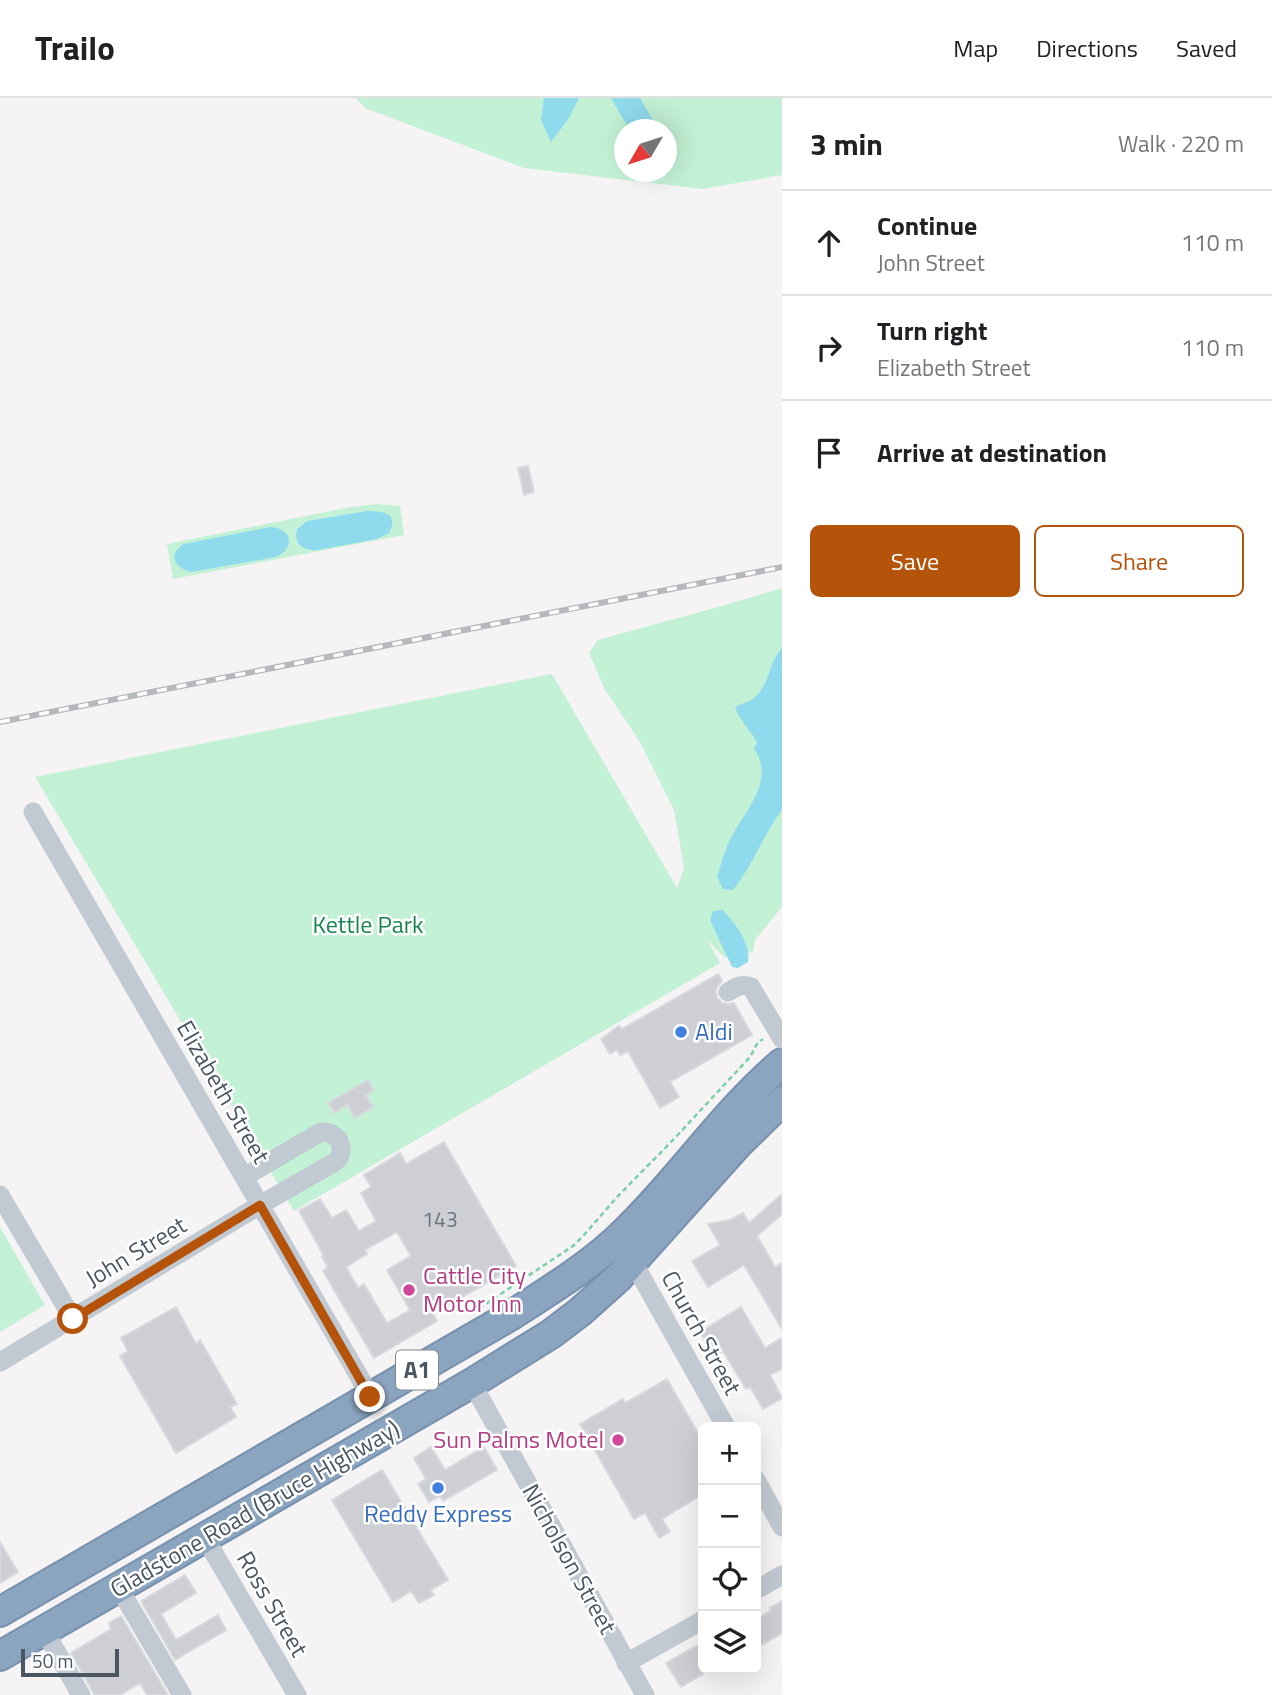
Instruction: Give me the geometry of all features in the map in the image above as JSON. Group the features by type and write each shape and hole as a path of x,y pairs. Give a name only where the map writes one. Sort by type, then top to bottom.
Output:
{"highway":[{"name":"Gladstone Road (Bruce Highway)","path":"0,1612 519,1310 579,1270 615,1242 646,1211 741,1102 782,1063"},
{"name":"Gladstone Road (Bruce Highway)","path":"0,1656 472,1383 551,1334 580,1312 634,1262 738,1144 782,1101"},
{"name":"Nicholson Street","path":"452,1349 472,1383"},
{"path":"25,1597 44,1630"}],"street":[{"name":"Elizabeth Street","path":"33,812 370,1397"},
{"path":"728,992 745,984 751,988 760,1000 774,1038"},
{"name":"John Street","path":"0,1362 338,1160 342,1149 329,1131 318,1133 244,1177"},
{"path":"0,1195 73,1319"},
{"name":"Church Street","path":"634,1262 723,1422"},
{"name":"Nicholson Street","path":"472,1383 645,1695"},
{"path":"759,1485 782,1527"},
{"name":"Ross Street","path":"205,1538 297,1695"},
{"path":"761,1587 782,1576"},
{"path":"119,1588 182,1695"},
{"path":"626,1663 698,1622"},
{"path":"44,1630 81,1695"}],"path":[{"path":"467,1319 476,1310 573,1246 750,1057 757,1044 774,1038"}],"green space":[{"path":"356,98 782,98 782,175 703,189 643,182 677,182 677,119 614,119 614,179 524,168 365,108"},
{"path":"377,504 400,506 404,535 173,579 167,544 350,507","holes":["366,511 377,539 309,550 295,534 297,528 307,521"]},
{"name":"Kettle Park","path":"782,588 782,907 755,940 753,952 725,958 707,940 720,963 294,1211 35,777 552,674 677,888 684,868 674,810 640,742 604,688 589,653 598,640"},
{"path":"0,1227 45,1305 0,1332"}],"water":[{"path":"544,98 579,98 569,118 551,142 541,120"},
{"path":"611,98 640,98 652,119 623,119"},
{"path":"366,511 383,512 391,517 392,526 389,533 377,539 317,550 303,548 296,539 297,529 307,521"},
{"path":"270,527 283,531 289,539 287,549 276,557 191,572 180,568 175,560 176,552 184,544"},
{"path":"782,648 782,810 733,890 723,889 717,877 724,854 756,796 762,772 754,749 757,742 735,707 759,693"},
{"path":"723,910 747,947 748,962 738,968 732,967 710,920 713,911"}],"building":[{"path":"528,466 534,492 524,495 518,468"},
{"name":"Aldi","path":"718,974 722,981 717,987 717,998 723,1003 734,1003 752,1035 670,1082 679,1097 660,1108 628,1051 620,1055 617,1050 610,1054 601,1039 619,1026 622,1029"},
{"path":"368,1080 374,1090 366,1095 373,1107 355,1118 348,1105 334,1113 328,1103"},
{"path":"444,1142 516,1266 433,1314 437,1321 374,1358 323,1271 328,1267 322,1257 324,1256 299,1211 320,1199 332,1218 346,1210 359,1231 376,1221 361,1193 371,1187 364,1175 400,1153 406,1164","holes":["397,1232 411,1256 387,1270 410,1310 387,1323 364,1284 358,1288 346,1267 367,1254 365,1250"]},
{"path":"782,1194 782,1214 757,1236 775,1267 782,1263 782,1329 744,1265 708,1287 692,1261 720,1245 708,1224 730,1220 743,1213 749,1223"},
{"path":"176,1307 196,1344 200,1340 237,1404 230,1407 236,1417 176,1453 120,1356 128,1351 121,1338"},
{"path":"741,1307 765,1348 782,1338 782,1369 770,1375 782,1398 763,1409 750,1387 746,1389 723,1351 714,1356 700,1332"},
{"path":"667,1379 698,1433 698,1497 662,1519 670,1532 659,1538 645,1513 634,1519 580,1424 623,1399 625,1403"},
{"path":"431,1447 445,1470 484,1447 497,1470 443,1501 440,1496 429,1502 418,1484 426,1479 414,1458"},
{"path":"382,1470 448,1580 431,1590 434,1595 419,1603 411,1591 393,1602 332,1500"},
{"path":"0,1542 18,1572 0,1583"},
{"path":"185,1575 196,1593 161,1614 176,1640 218,1615 226,1630 175,1660 141,1601"},
{"path":"782,1601 782,1633 761,1645 761,1617 771,1610 770,1608"},
{"path":"121,1616 168,1695 147,1695 140,1683 120,1695 95,1695 92,1690 71,1653 111,1629 109,1623"},
{"path":"698,1645 698,1674 703,1674 681,1687 666,1663"}],"railway":[{"path":"0,722 782,567"}],"place":[{"name":"Aldi","path":"681,1032"},
{"name":"Cattle City Motor Inn","path":"409,1290"},
{"name":"Sun Palms Motel","path":"618,1440"},
{"name":"Reddy Express","path":"438,1488"}],"route":[{"path":"73,1319 260,1205 370,1397"}]}
